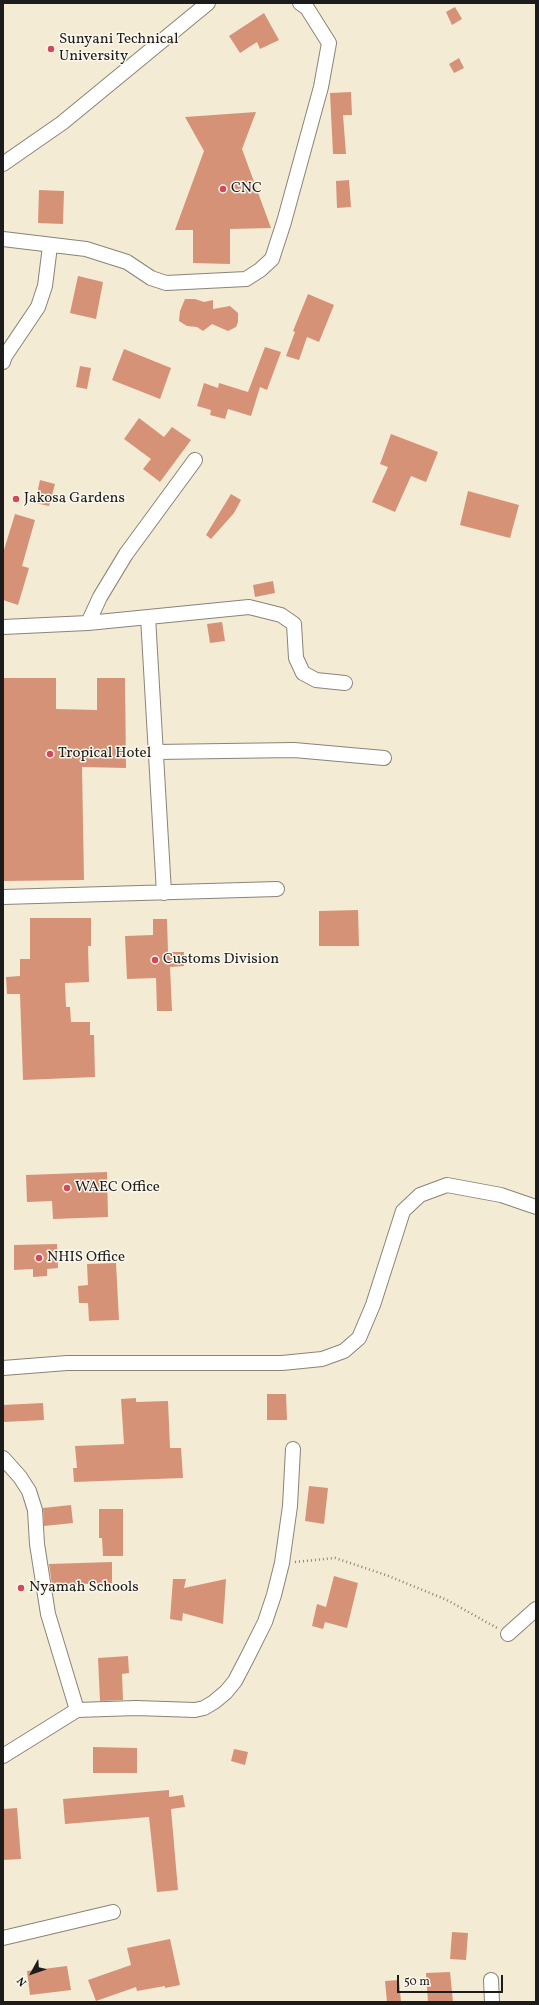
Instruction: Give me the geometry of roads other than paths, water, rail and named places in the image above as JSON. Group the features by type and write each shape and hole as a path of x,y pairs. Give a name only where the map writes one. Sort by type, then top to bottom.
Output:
{"street":[{"path":"3,164 62,123 208,3"},
{"path":"3,239 50,246 69,246 86,249 128,262 151,278 166,283 246,279 260,270 272,259 284,222 321,87 329,42 307,8 300,3"},
{"path":"3,362 4,356 38,307 45,286 50,246"},
{"path":"88,623 100,597 126,554 195,460"},
{"path":"3,627 88,623 249,607 281,615 294,624 296,658 303,673 316,680 345,683"},
{"path":"148,617 164,893"},
{"path":"156,752 294,750 384,758"},
{"path":"3,897 277,890"},
{"path":"3,1368 67,1363 282,1363 322,1359 344,1350 359,1338 373,1305 403,1211 420,1195 447,1185 501,1195 536,1207"},
{"path":"3,1756 77,1710 136,1708 195,1710 204,1708 214,1702 235,1681 265,1622 282,1563 290,1506 293,1449"},
{"path":"3,1458 20,1477 29,1491 35,1510 37,1544 48,1614 77,1710"},
{"path":"508,1634 536,1609"},
{"path":"3,1938 113,1912"},
{"path":"492,1980 492,2002"}],"place":[{"name":"Sunyani Technical University","path":"51,49"},
{"name":"CNC","path":"223,189"},
{"name":"Jakosa Gardens","path":"16,499"},
{"name":"Tropical Hotel","path":"50,754"},
{"name":"Customs Division","path":"155,960"},
{"name":"WAEC Office","path":"67,1188"},
{"name":"NHIS Office","path":"39,1258"},
{"name":"Nyamah Schools","path":"21,1588"}]}
